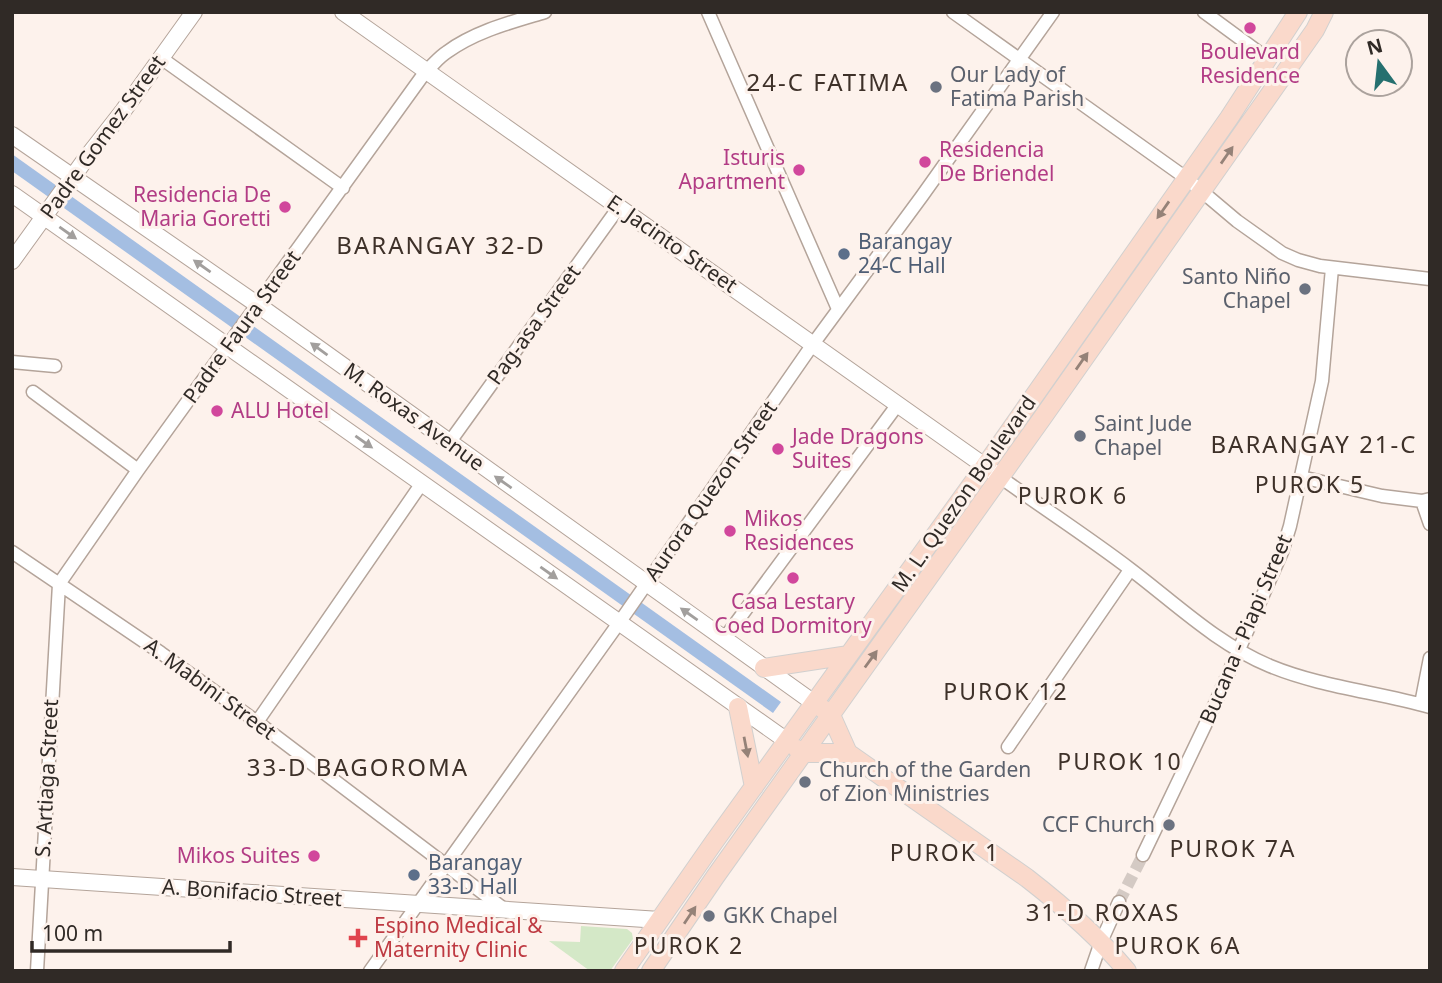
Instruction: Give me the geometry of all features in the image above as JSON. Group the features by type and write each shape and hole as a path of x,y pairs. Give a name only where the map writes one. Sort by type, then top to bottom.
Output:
{"main road":[{"name":"Padre Gomez Street","path":"12,261 194,12"},
{"name":"E. Jacinto Street","path":"344,12 1000,477"},
{"name":"M. L. Quezon Boulevard","path":"624,971 985,466 1298,12"},
{"name":"M. L. Quezon Boulevard","path":"651,971 1315,30 1324,12"},
{"name":"M. Roxas Avenue","path":"12,135 64,188 258,305 814,703"},
{"path":"12,194 233,339 422,483 804,753 848,753"},
{"path":"764,667 849,655"},
{"path":"814,703 831,715 848,753 1051,896 1101,942 1127,971"},
{"path":"738,707 754,788"},
{"name":"A. Bonifacio Street","path":"12,877 660,920"}],"street":[{"name":"Padre Faura Street","path":"59,584 426,71 446,52 470,38 495,27 545,12"},
{"path":"708,12 838,309"},
{"path":"953,12 1186,178 1237,221 1282,253 1298,260 1332,268 1430,279"},
{"name":"Aurora Quezon Street","path":"370,971 619,623 813,344 1053,12"},
{"path":"1204,12 1268,59"},
{"path":"161,58 343,188"},
{"name":"Pag-asa Street","path":"449,443 619,207"},
{"name":"Bucana - Piapi Street","path":"1143,855 1180,780 1282,552 1322,382 1332,268"},
{"path":"12,362 55,366"},
{"path":"33,393 138,470"},
{"path":"724,639 898,404"},
{"path":"1000,477 1130,570 1177,608 1238,650 1268,665 1342,689 1425,706 1430,659"},
{"path":"1301,477 1381,496 1426,500 1430,524"},
{"path":"257,722 422,483"},
{"name":"A. Mabini Street","path":"12,552 257,722 504,909"},
{"path":"1009,747 1130,570"},
{"name":"S. Artiaga Street","path":"37,971 59,584"},
{"path":"1091,971 1119,902"}],"green space":[{"path":"581,926 627,929 632,933 633,939 610,971 590,971 549,941 580,942"}],"water":[{"path":"12,154 781,702 773,713 12,171"}],"tunnel":[{"path":"1119,902 1143,855"}],"place":[{"name":"Boulevard Residence","path":"1250,28"},
{"name":"Our Lady of Fatima Parish","path":"936,87"},
{"name":"Residencia De Briendel","path":"925,162"},
{"name":"Isturis Apartment","path":"799,170"},
{"name":"Residencia De Maria Goretti","path":"285,207"},
{"name":"Barangay 24-C Hall","path":"844,254"},
{"name":"Santo Niño Chapel","path":"1305,289"},
{"name":"ALU Hotel","path":"217,411"},
{"name":"Saint Jude Chapel","path":"1080,436"},
{"name":"Jade Dragons Suites","path":"778,449"},
{"name":"Mikos Residences","path":"730,531"},
{"name":"Casa Lestary Coed Dormitory","path":"793,578"},
{"name":"Church of the Garden of Zion Ministries","path":"805,782"},
{"name":"CCF Church","path":"1169,825"},
{"name":"Mikos Suites","path":"314,856"},
{"name":"Barangay 33-D Hall","path":"414,875"},
{"name":"GKK Chapel","path":"709,916"},
{"name":"Espino Medical & Maternity Clinic","path":"358,938"}],"district":[{"name":"24-C FATIMA","path":"828,83"},
{"name":"BARANGAY 32-D","path":"441,246"},
{"name":"BARANGAY 21-C","path":"1314,445"},
{"name":"PUROK 5","path":"1310,485"},
{"name":"PUROK 6","path":"1073,496"},
{"name":"PUROK 12","path":"1006,692"},
{"name":"PUROK 10","path":"1120,762"},
{"name":"33-D BAGOROMA","path":"358,768"},
{"name":"PUROK 7A","path":"1233,849"},
{"name":"PUROK 1","path":"945,853"},
{"name":"31-D ROXAS","path":"1103,913"},
{"name":"PUROK 2","path":"689,946"},
{"name":"PUROK 6A","path":"1178,946"}]}
